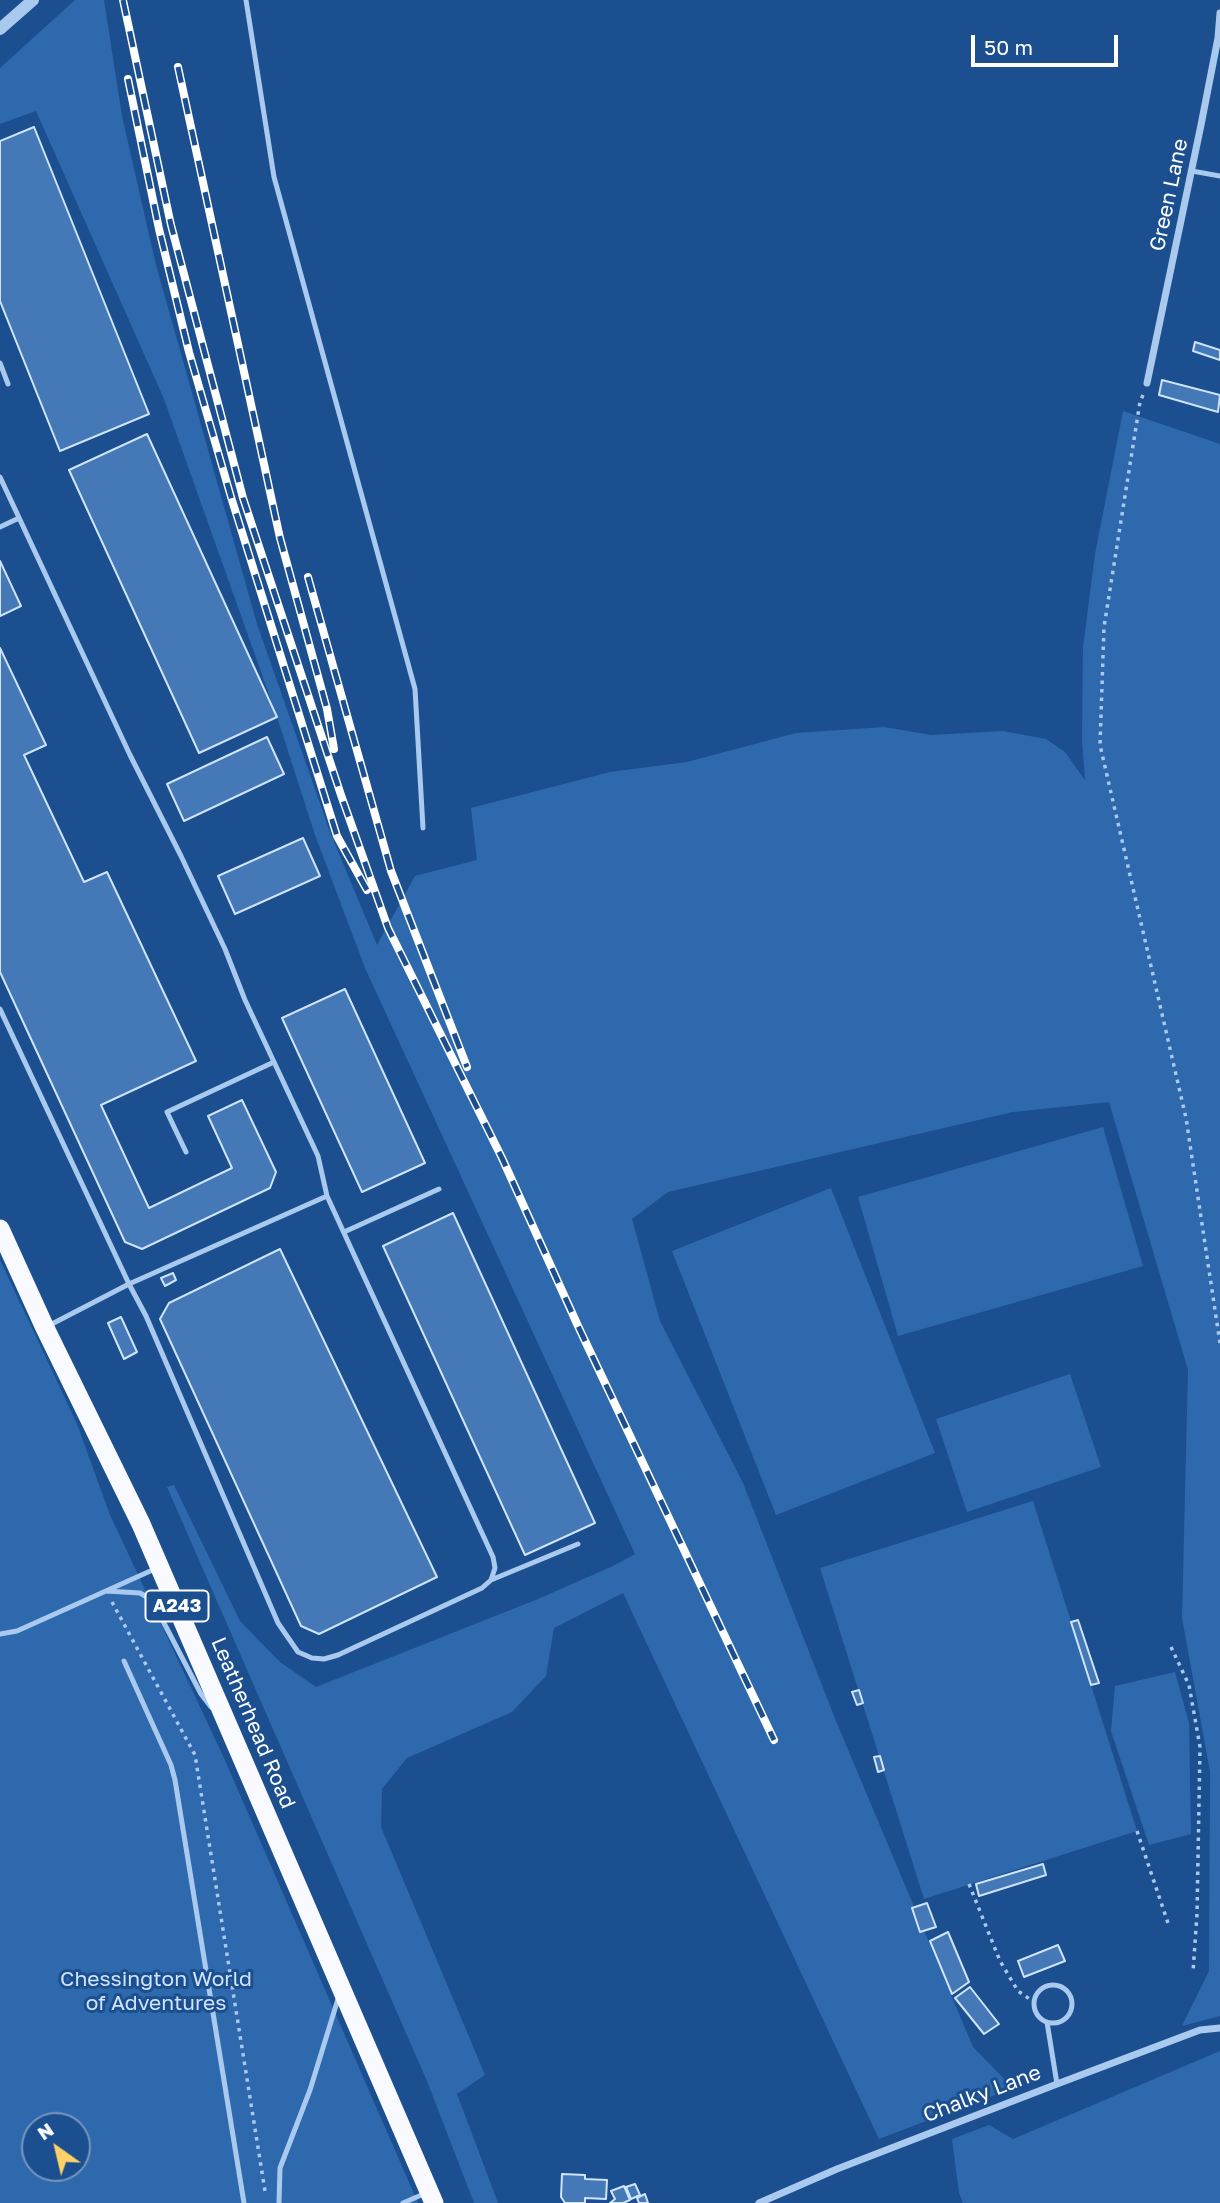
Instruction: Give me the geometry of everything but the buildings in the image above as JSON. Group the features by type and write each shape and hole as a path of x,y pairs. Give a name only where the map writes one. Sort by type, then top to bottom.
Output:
{"highway":[{"name":"Leatherhead Road","path":"0,1229 160,1567 432,2197"}],"street":[{"path":"0,29 33,0"},
{"name":"Green Lane","path":"1147,383 1192,170 1218,38 1220,13"},
{"name":"Chalky Lane","path":"759,2203 837,2169 1057,2084 1200,2030 1220,2028"}],"lane":[{"path":"246,0 274,177 415,689 423,828"},
{"path":"1192,170 1220,176"},
{"path":"0,363 8,384"},
{"path":"0,477 130,755 181,856 318,1156 327,1195 493,1557 495,1568 491,1580"},
{"path":"0,527 19,518"},
{"path":"0,1009 146,1316 278,1623 299,1652 312,1658 324,1659 338,1655 482,1588 491,1580 578,1544"},
{"path":"186,1152 167,1112 274,1062"},
{"path":"344,1232 439,1189"},
{"path":"45,1328 129,1284 327,1195"},
{"path":"0,1634 17,1632 160,1567"},
{"path":"106,1591 140,1593 152,1600 201,1694 236,1740"},
{"path":"124,1661 171,1765 175,1780 244,2203"},
{"path":"1057,1985 1067,1992 1072,2003 1069,2015 1059,2022 1047,2022 1037,2014 1034,2002 1039,1990 1057,1985"},
{"path":"279,2203 280,2168 310,2090 342,1987"},
{"path":"1047,2022 1057,2084"},
{"path":"403,2203 432,2197"}],"path":[{"path":"1147,383 1140,402 1104,627 1100,745 1186,1118 1220,1343"},
{"path":"1171,1647 1189,1685 1200,1747 1197,1914 1193,1972"},
{"path":"1137,1831 1169,1926"},
{"path":"969,1884 1000,1961 1018,1991 1034,2002"}],"green space":[{"path":"75,0 104,0 122,116 156,265 257,624 330,832 377,945 415,876 477,860 471,808 610,772 687,762 796,733 884,727 931,735 1003,731 1046,739 1065,752 1085,780 1082,740 1083,647 1095,554 1123,411 1220,444 1220,2016 1182,2026 1209,1971 1210,1772 1182,1618 1188,1370 1109,1102 1013,1112 668,1192 632,1219 660,1321 743,1483 836,1721 973,2047 1013,2088 879,2139 623,1593 554,1628 546,1676 512,1712 407,1758 382,1789 381,1827 485,2075 457,2094 498,2203 474,2203 427,2081 167,1487 174,1485 240,1621 280,1662 316,1687 538,1599 635,1554 365,968 315,835 277,717 164,399 36,111 0,124 0,68"},
{"path":"1103,1127 1143,1266 898,1336 858,1197"},
{"path":"831,1188 935,1453 776,1515 672,1251"},
{"name":"Chessington World of Adventures","path":"0,1260 77,1424 110,1515 224,1758 418,2203 0,2203"},
{"path":"1070,1374 1101,1467 967,1512 936,1419"},
{"path":"1033,1501 1137,1831 924,1899 820,1568"},
{"path":"1175,1672 1189,1723 1191,1834 1149,1845 1111,1731 1115,1686"},
{"path":"1220,2051 1220,2203 963,2203 959,2193 952,2139 989,2125 1013,2139"}],"railway":[{"path":"123,0 171,225 243,498 388,928 502,1158 578,1326 774,1740"},
{"path":"178,67 280,538 327,709 334,749"},
{"path":"128,79 159,229 189,352 231,497 337,836 367,890"},
{"path":"308,577 391,871 467,1067"}]}
